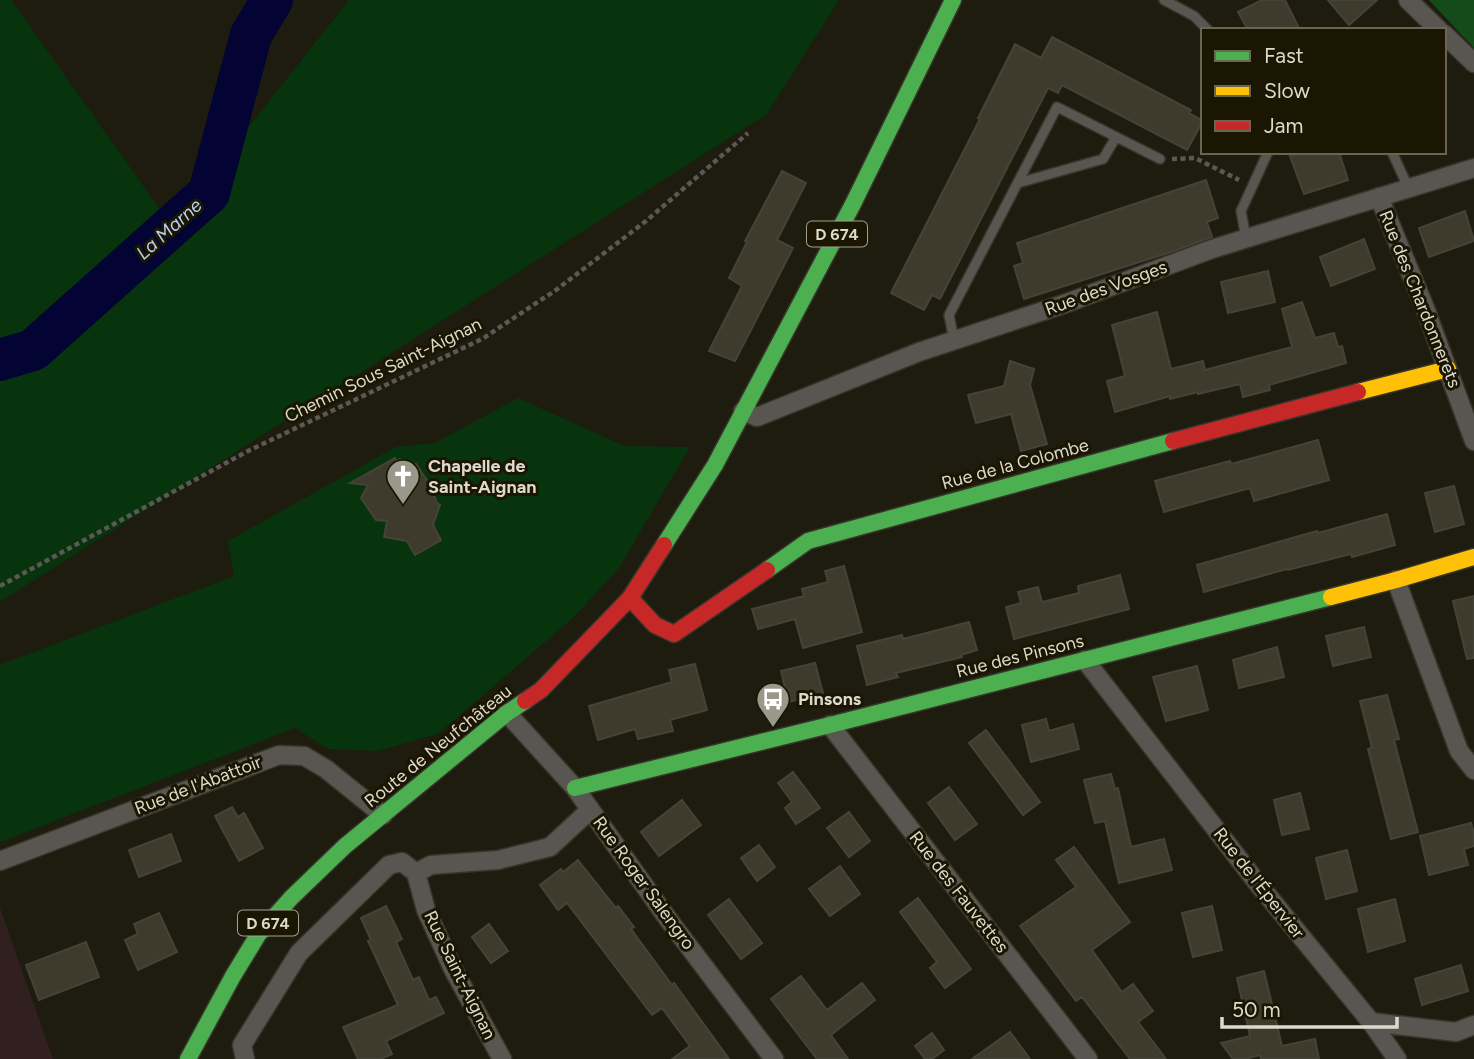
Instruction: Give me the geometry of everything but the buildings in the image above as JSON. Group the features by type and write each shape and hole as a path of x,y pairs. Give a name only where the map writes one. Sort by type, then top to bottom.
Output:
{"street":[{"name":"D 674","path":"743,411 853,204 953,0"},
{"path":"1408,0 1437,28"},
{"path":"1446,36 1474,63"},
{"name":"Rue des Vosges","path":"743,411 757,417 919,352 1064,304 1212,249 1474,168"},
{"name":"Rue des Chardonnerets","path":"1380,197 1474,441"},
{"name":"Rue de la Colombe","path":"630,598 664,632 674,634 808,541 1448,369"},
{"name":"Route de Neufchâteau","path":"188,1059 258,935 291,898 345,846 507,713 541,690 630,598 715,465 743,411"},
{"name":"Rue des Pinsons","path":"575,788 1085,660 1474,558"},
{"path":"1396,580 1459,751 1474,771"},
{"name":"Rue de l'Épervier","path":"1085,660 1259,885 1371,1022 1397,1059"},
{"name":"Rue Roger Salengro","path":"507,713 575,788 668,919 774,1059"},
{"name":"Rue des Fauvettes","path":"830,725 1088,1059"},
{"name":"Rue de l'Abattoir","path":"0,861 279,755 304,755 327,769 383,816"},
{"path":"243,1052 299,953 389,865 402,862 416,873 431,865 498,860 551,847 590,810"},
{"name":"Rue Saint-Aignan","path":"416,873 426,910 453,969 502,1059"},
{"path":"1371,1022 1456,1032 1474,1025"}],"lane":[{"path":"1164,0 1194,16 1206,28"},
{"path":"954,340 949,315 1057,107 1160,159"},
{"path":"1018,183 1103,159 1116,137"},
{"path":"1246,238 1241,211 1267,154"},
{"path":"1393,154 1408,187"}],"path":[{"name":"Chemin Sous Saint-Aignan","path":"0,586 248,451 482,339 556,290 646,221 747,133"},
{"path":"1160,159 1195,158 1252,187"}],"shaded area":[{"path":"0,908 53,1059 0,1059"}],"green space":[{"path":"0,0 11,0 171,225 349,0 839,0 767,114 0,602"},
{"path":"1429,0 1474,0 1474,48"},
{"path":"518,398 624,446 690,447 619,568 573,618 438,734 377,751 328,749 295,728 0,842 0,665 234,576 228,541 396,447 435,443"}],"waterway":[{"name":"La Marne","path":"0,360 33,350 209,193 251,35 272,0"}],"traffic: fast":[{"path":"664,545 715,465 853,204 953,0"},
{"path":"767,570 808,541 1173,441"},
{"path":"575,788 1331,597"},
{"path":"188,1059 258,935 291,898 345,846 525,701"}],"traffic: slow":[{"path":"1358,392 1448,369"},
{"path":"1331,597 1474,557"}],"traffic: jam":[{"path":"1173,441 1358,392"},
{"path":"525,701 541,690 630,598 664,545"},
{"path":"630,598 655,625 674,634 767,570"}],"place":[{"name":"Chapelle de Saint-Aignan","path":"403,506"},
{"name":"Pinsons","path":"773,729"}]}
